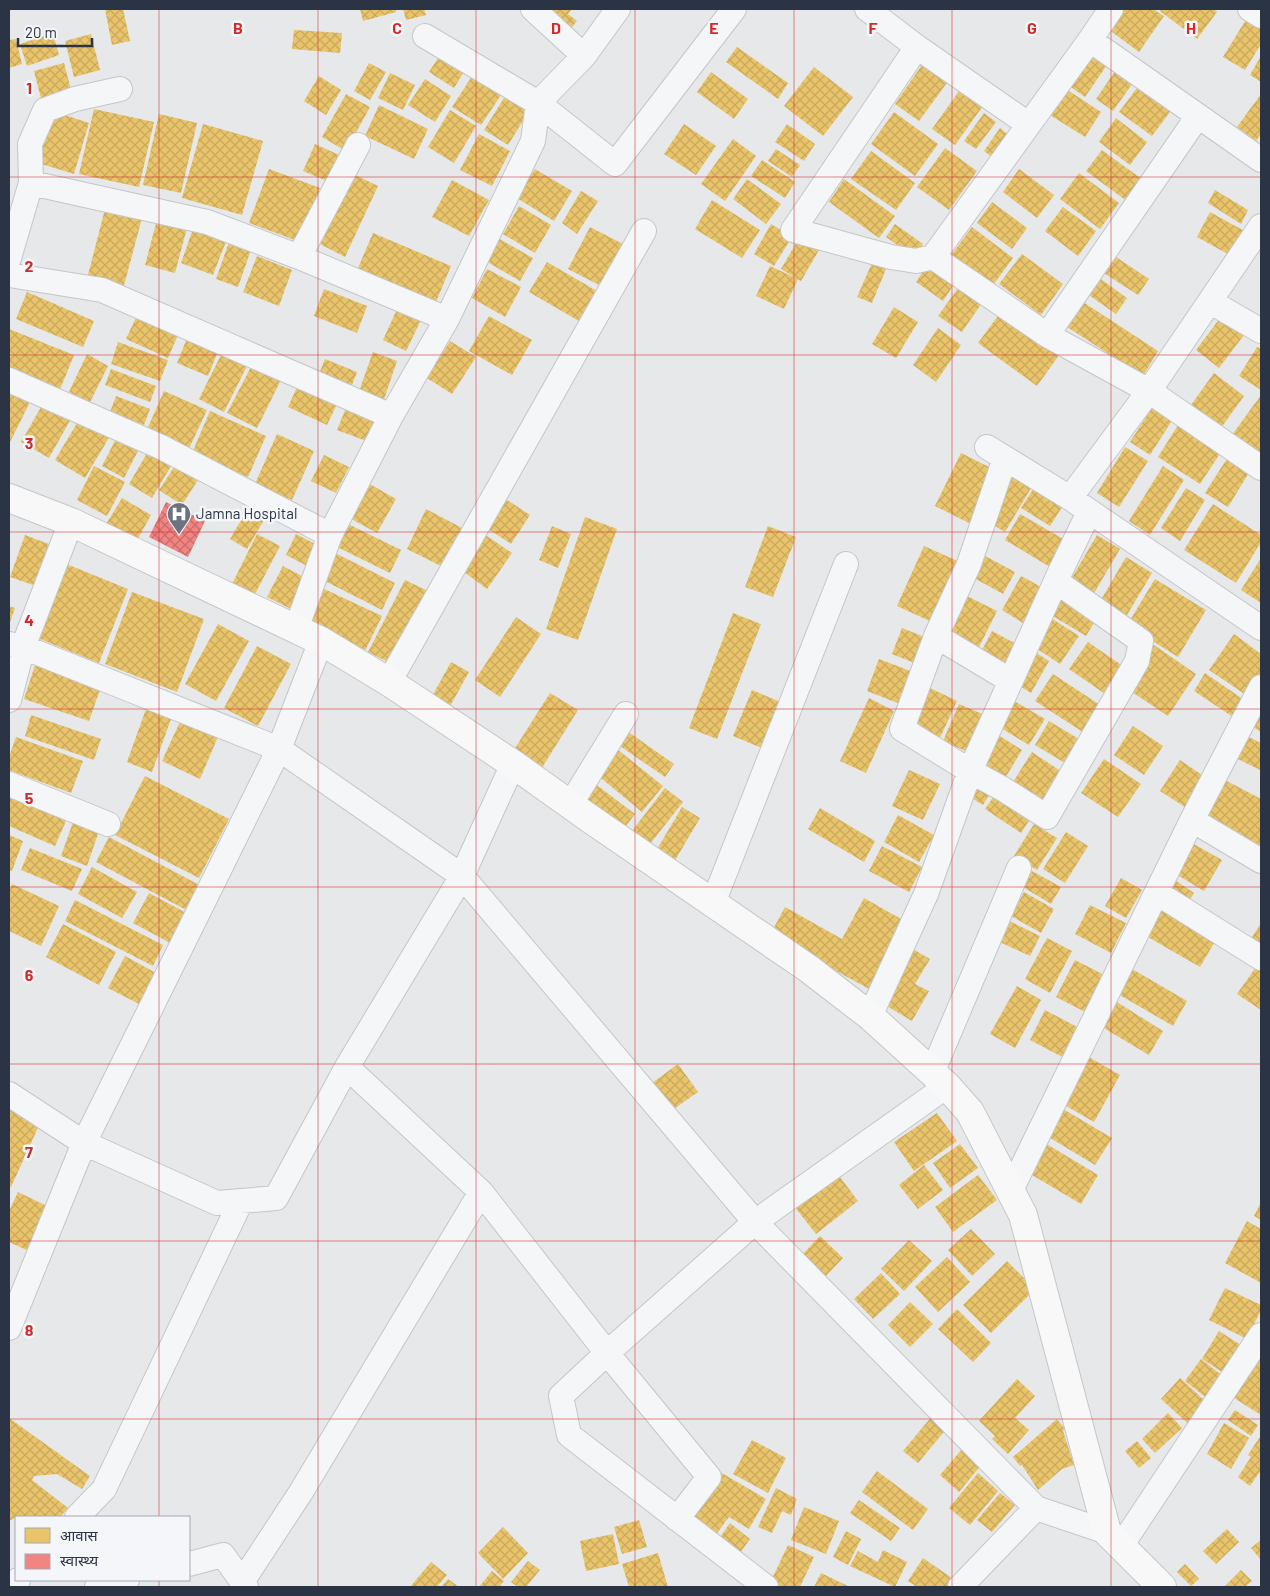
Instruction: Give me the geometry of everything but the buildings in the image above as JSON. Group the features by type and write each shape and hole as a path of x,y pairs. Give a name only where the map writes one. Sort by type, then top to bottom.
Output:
{"street":[{"path":"533,9 584,56"},
{"path":"296,630 330,535 391,416 447,320 533,141 538,103 584,56 618,9"},
{"path":"426,36 538,103 614,164 734,9"},
{"path":"867,9 1028,124"},
{"path":"918,47 793,230 891,257 916,261 933,257 1111,9"},
{"path":"1250,9 1261,16"},
{"path":"1090,40 1261,160"},
{"path":"9,258 31,183 30,144 45,110 75,99 120,89"},
{"path":"1047,335 1198,116"},
{"path":"300,257 358,145"},
{"path":"31,183 207,222 300,257 447,320"},
{"path":"1070,498 1149,391 1261,226"},
{"path":"389,682 644,231"},
{"path":"933,257 1047,335 1149,391 1261,468"},
{"path":"9,275 102,290 391,416"},
{"path":"1211,302 1261,331"},
{"path":"9,380 161,447 330,535"},
{"path":"1056,582 1141,641 1137,661 1047,817 902,729 936,636 969,564 996,452 1070,498 1261,628"},
{"path":"9,498 70,522 321,641 389,682 513,764 809,968 870,1016 939,1079 970,1112 1024,1215 1114,1539"},
{"path":"870,1016 926,894 970,771 1089,512"},
{"path":"9,700 16,646 70,522"},
{"path":"713,903 846,564"},
{"path":"936,636 1011,681"},
{"path":"9,1328 84,1143 279,749 321,641"},
{"path":"16,646 279,749 462,876 755,1222 1036,1508 1114,1539 1162,1587"},
{"path":"1012,1190 1192,820 1259,697"},
{"path":"570,805 626,714"},
{"path":"9,1094 84,1143 217,1203 276,1198 347,1067 462,876 513,764"},
{"path":"9,784 108,824"},
{"path":"1192,820 1261,861"},
{"path":"766,1587 569,1434 561,1396 755,1222 939,1079 1019,868"},
{"path":"1156,893 1261,958"},
{"path":"347,1067 481,1192 607,1353 709,1477 678,1519"},
{"path":"190,1564 223,1555 244,1584 481,1192"},
{"path":"79,1516 104,1489 241,1201"},
{"path":"1114,1539 1261,1336"},
{"path":"960,1587 1036,1508"},
{"path":"97,1587 123,1581"}],"place":[{"name":"Jamna Hospital","path":"179,535"}]}
